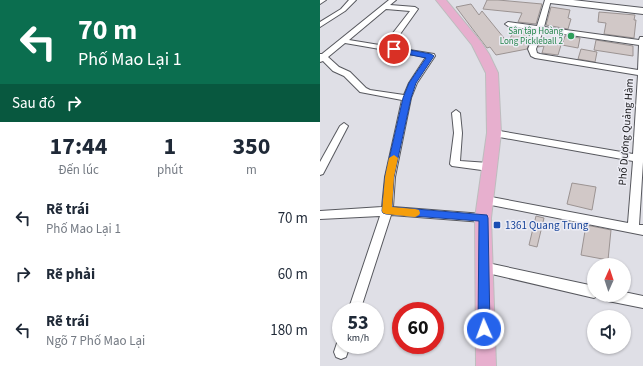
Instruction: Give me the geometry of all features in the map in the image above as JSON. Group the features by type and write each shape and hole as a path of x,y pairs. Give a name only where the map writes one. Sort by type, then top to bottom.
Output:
{"main road":[{"path":"440,0 479,48 489,64 493,84 494,133 484,218 483,267 486,366"}],"street":[{"path":"320,25 343,10 353,0"},
{"path":"393,0 321,58 336,69 347,74 363,90 407,98"},
{"path":"638,0 642,10 549,0 532,49 534,54 538,56 642,73"},
{"path":"384,7 415,9 390,42"},
{"path":"508,24 643,42"},
{"path":"344,41 365,47 394,49 431,56 412,83 407,98 390,177 386,211 357,302"},
{"name":"Phố Dương Quảng Hàm","path":"638,229 643,42"},
{"path":"456,113 458,133 455,164 489,167"},
{"path":"320,171 344,126"},
{"path":"494,133 640,159"},
{"path":"486,200 638,229"},
{"path":"320,215 386,211 484,218"},
{"path":"483,267 587,290"},
{"path":"631,300 643,302"}],"building":[{"path":"487,0 542,4 536,24 518,22 522,13 483,9"},
{"path":"471,4 479,15 482,11 508,43 515,28 534,31 527,49 496,55 490,47 487,48 456,7"},
{"path":"551,7 570,10 568,18 571,19 568,29 546,25"},
{"path":"599,12 635,15 634,20 636,20 634,38 604,34 606,23 598,22"},
{"path":"565,36 580,38 578,48 562,45"},
{"path":"596,40 633,46 633,56 594,50"},
{"path":"540,43 561,45 558,55 542,53 544,46 538,47"},
{"path":"581,49 597,52 595,62 578,59"},
{"path":"572,183 596,187 592,210 567,204"},
{"path":"536,216 544,218 537,247 529,245"},
{"path":"586,225 611,230 608,258 597,258 581,255"}],"slow traffic":[{"path":"394,158 386,211 415,213"}],"place":[{"name":"Sân tập Hoàng Long Pickleball 2","path":"571,36"},
{"name":"1361 Quang Trung","path":"497,225"}],"route":[{"path":"394,49 431,56 412,83 407,98 390,177 386,211 484,218 484,329"}]}
